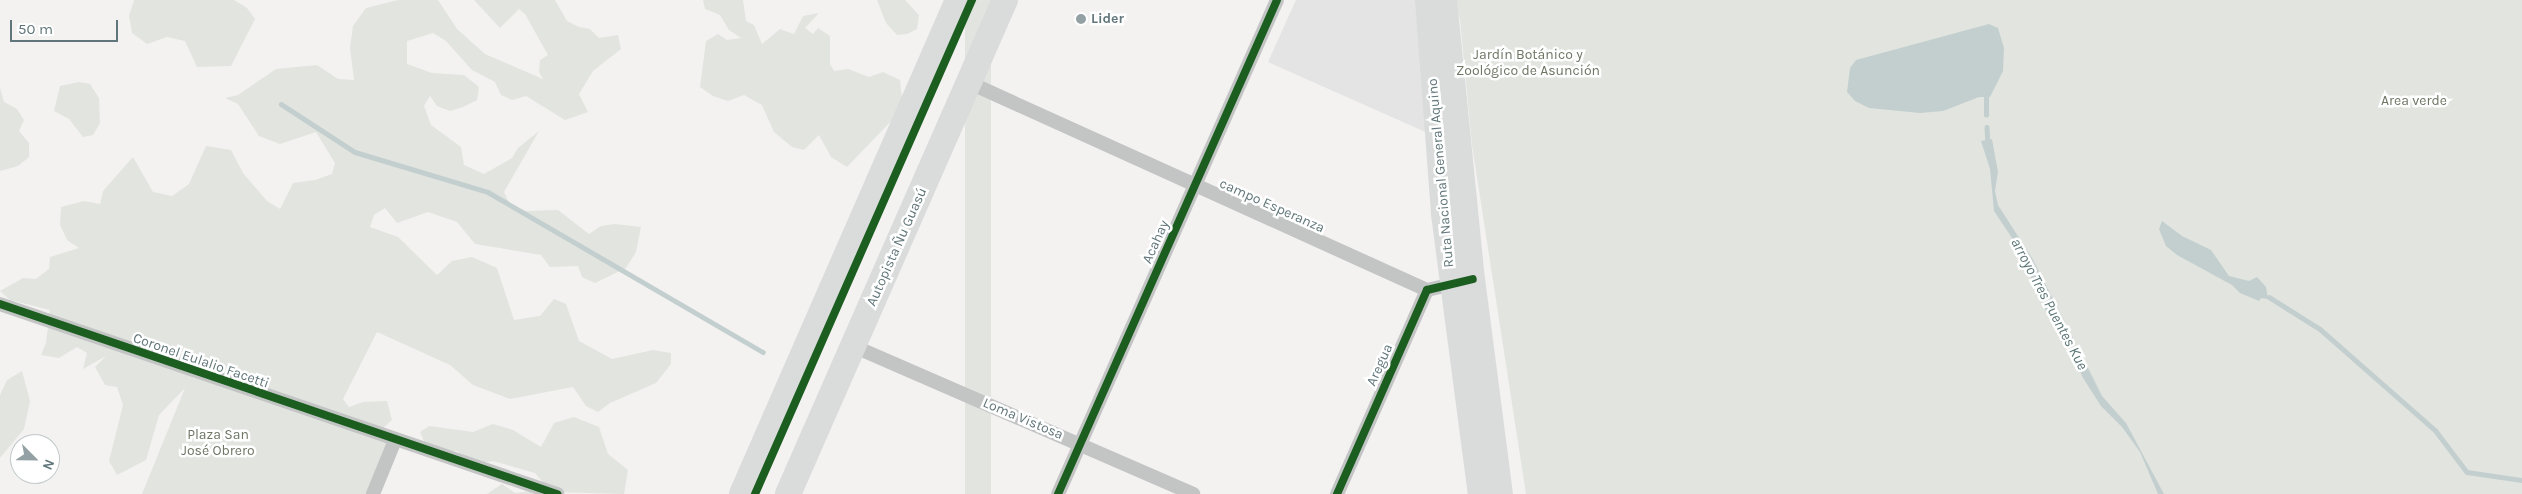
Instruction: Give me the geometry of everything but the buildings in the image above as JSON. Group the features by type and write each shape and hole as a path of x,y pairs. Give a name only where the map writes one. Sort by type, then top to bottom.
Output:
{"highway":[{"path":"742,494 958,0"},
{"name":"Autopista Ñu Guasú","path":"788,494 1005,0"},
{"name":"Ruta Nacional General Aquino","path":"1427,0 1443,214 1462,282 1500,494"},
{"name":"Ruta Nacional General Aquino","path":"1446,0 1462,282 1480,494"}],"street":[{"name":"Acahay","path":"1058,494 1277,0"},
{"name":"campo Esperanza","path":"970,83 1427,290"},
{"path":"1427,290 1462,282"},
{"name":"Aregua","path":"1337,494 1427,290"},
{"name":"Coronel Eulalio Facetti","path":"0,304 558,494"},
{"name":"Loma Vistosa","path":"853,346 1193,494"},
{"path":"373,494 395,440"}],"shaded area":[{"path":"1296,0 1420,0 1430,134 1268,62"}],"green space":[{"path":"134,0 234,0 247,8 255,19 231,66 197,67 185,41 167,37 147,44 132,33 129,16"},
{"name":"Plaza San José Obrero","path":"398,0 438,0 457,29 485,54 543,79 539,72 540,60 548,55 525,14 519,9 500,28 474,0 555,0 567,21 579,27 590,29 599,38 618,35 621,49 593,71 579,94 588,112 565,120 526,96 512,100 501,95 495,82 472,70 446,41 433,33 407,41 407,64 432,73 464,75 479,87 477,100 463,107 450,111 437,106 430,96 424,106 431,125 461,147 464,165 484,174 512,158 518,148 539,131 504,192 510,205 526,211 558,210 589,234 601,226 615,224 641,227 636,252 626,268 595,283 582,277 578,266 550,267 541,255 475,244 457,222 428,212 397,223 385,208 374,215 370,227 398,237 437,275 452,261 472,257 497,268 514,320 540,316 554,299 566,304 579,341 612,359 653,350 671,353 671,364 656,383 610,403 598,412 586,406 573,387 510,399 473,385 450,365 377,332 343,399 349,407 363,402 387,401 392,420 374,436 392,442 371,494 142,494 185,388 159,415 146,460 117,475 109,461 123,405 117,387 105,385 95,367 106,356 83,369 87,353 77,347 59,358 41,355 46,343 50,310 10,300 0,291 23,278 36,279 49,269 50,257 79,248 67,240 60,225 61,207 84,201 100,204 103,191 133,157 153,192 172,196 189,184 206,146 231,150 243,173 267,201 280,209 293,183 315,180 332,174 335,163 316,132 280,144 259,136 238,104 225,98 238,95 276,69 317,65 338,79 354,80 350,48 353,26 366,8"},
{"path":"703,0 743,0 746,21 754,25 762,44 780,29 794,34 803,16 819,13 805,28 813,34 818,28 830,36 830,64 834,71 848,69 869,77 883,72 900,80 902,99 894,118 847,167 831,157 819,135 804,150 792,147 774,132 762,105 744,95 728,101 713,96 700,87 706,41 718,34 727,40 741,38 729,30 720,15 705,9"},
{"path":"877,0 905,0 919,15 917,29 907,34 897,35 886,23"},
{"path":"965,0 991,0 991,494 965,494"},
{"path":"1455,0 2522,0 2522,494 1526,494 1472,145 1460,20"},
{"path":"79,82 90,84 99,98 100,123 93,135 83,137 69,119 54,111 60,86"},
{"path":"0,88 4,102 17,109 24,120 19,131 29,143 29,157 18,166 0,171"},
{"path":"22,371 30,401 24,429 20,434 10,434 10,446 0,458 0,395 7,380"},
{"path":"574,417 599,427 608,454 628,470 624,494 551,492 535,473 493,461 472,465 457,451 428,450 420,432 429,426 473,432 493,424 513,430 541,447 554,423"},
{"path":"502,484 515,493 531,491 534,494 487,494"}],"water":[{"path":"1989,24 1998,28 2004,48 2003,71 1990,97 1979,97 1943,111 1920,113 1869,108 1855,101 1847,92 1850,68 1856,60"},
{"path":"1992,139 1998,172 1995,191 1998,205 2032,258 2075,342 2066,346 2048,316 2016,244 1994,211 1990,169 1981,141"},
{"path":"2162,221 2182,236 2211,250 2229,276 2249,281 2257,277 2266,287 2268,299 2261,298 2259,301 2240,293 2232,285 2177,255 2166,246 2159,229"},
{"path":"2080,352 2102,396 2126,423 2164,494 2158,494 2140,452 2122,427 2101,406 2083,378 2073,355"}],"waterway":[{"name":"arroyo Tres Puentes Kue","path":"1986,96 1986,115"},
{"path":"281,104 355,152 488,192 763,352"},
{"name":"arroyo Tres Puentes Kue","path":"1987,127 1988,145"},
{"path":"2269,297 2320,329 2436,431 2467,472 2522,480"},
{"name":"arroyo Tres Puentes Kue","path":"2068,341 2078,358"}],"cycle path":[{"path":"755,494 972,0"},
{"path":"1058,494 1277,0"},
{"path":"1337,494 1427,290 1473,279"},
{"path":"0,304 557,494"}],"place":[{"name":"Lider","path":"1081,19"}],"park label":[{"name":"Jardín Botánico y Zoológico de Asunción","path":"1528,64"},
{"name":"Area verde","path":"2414,101"}]}
